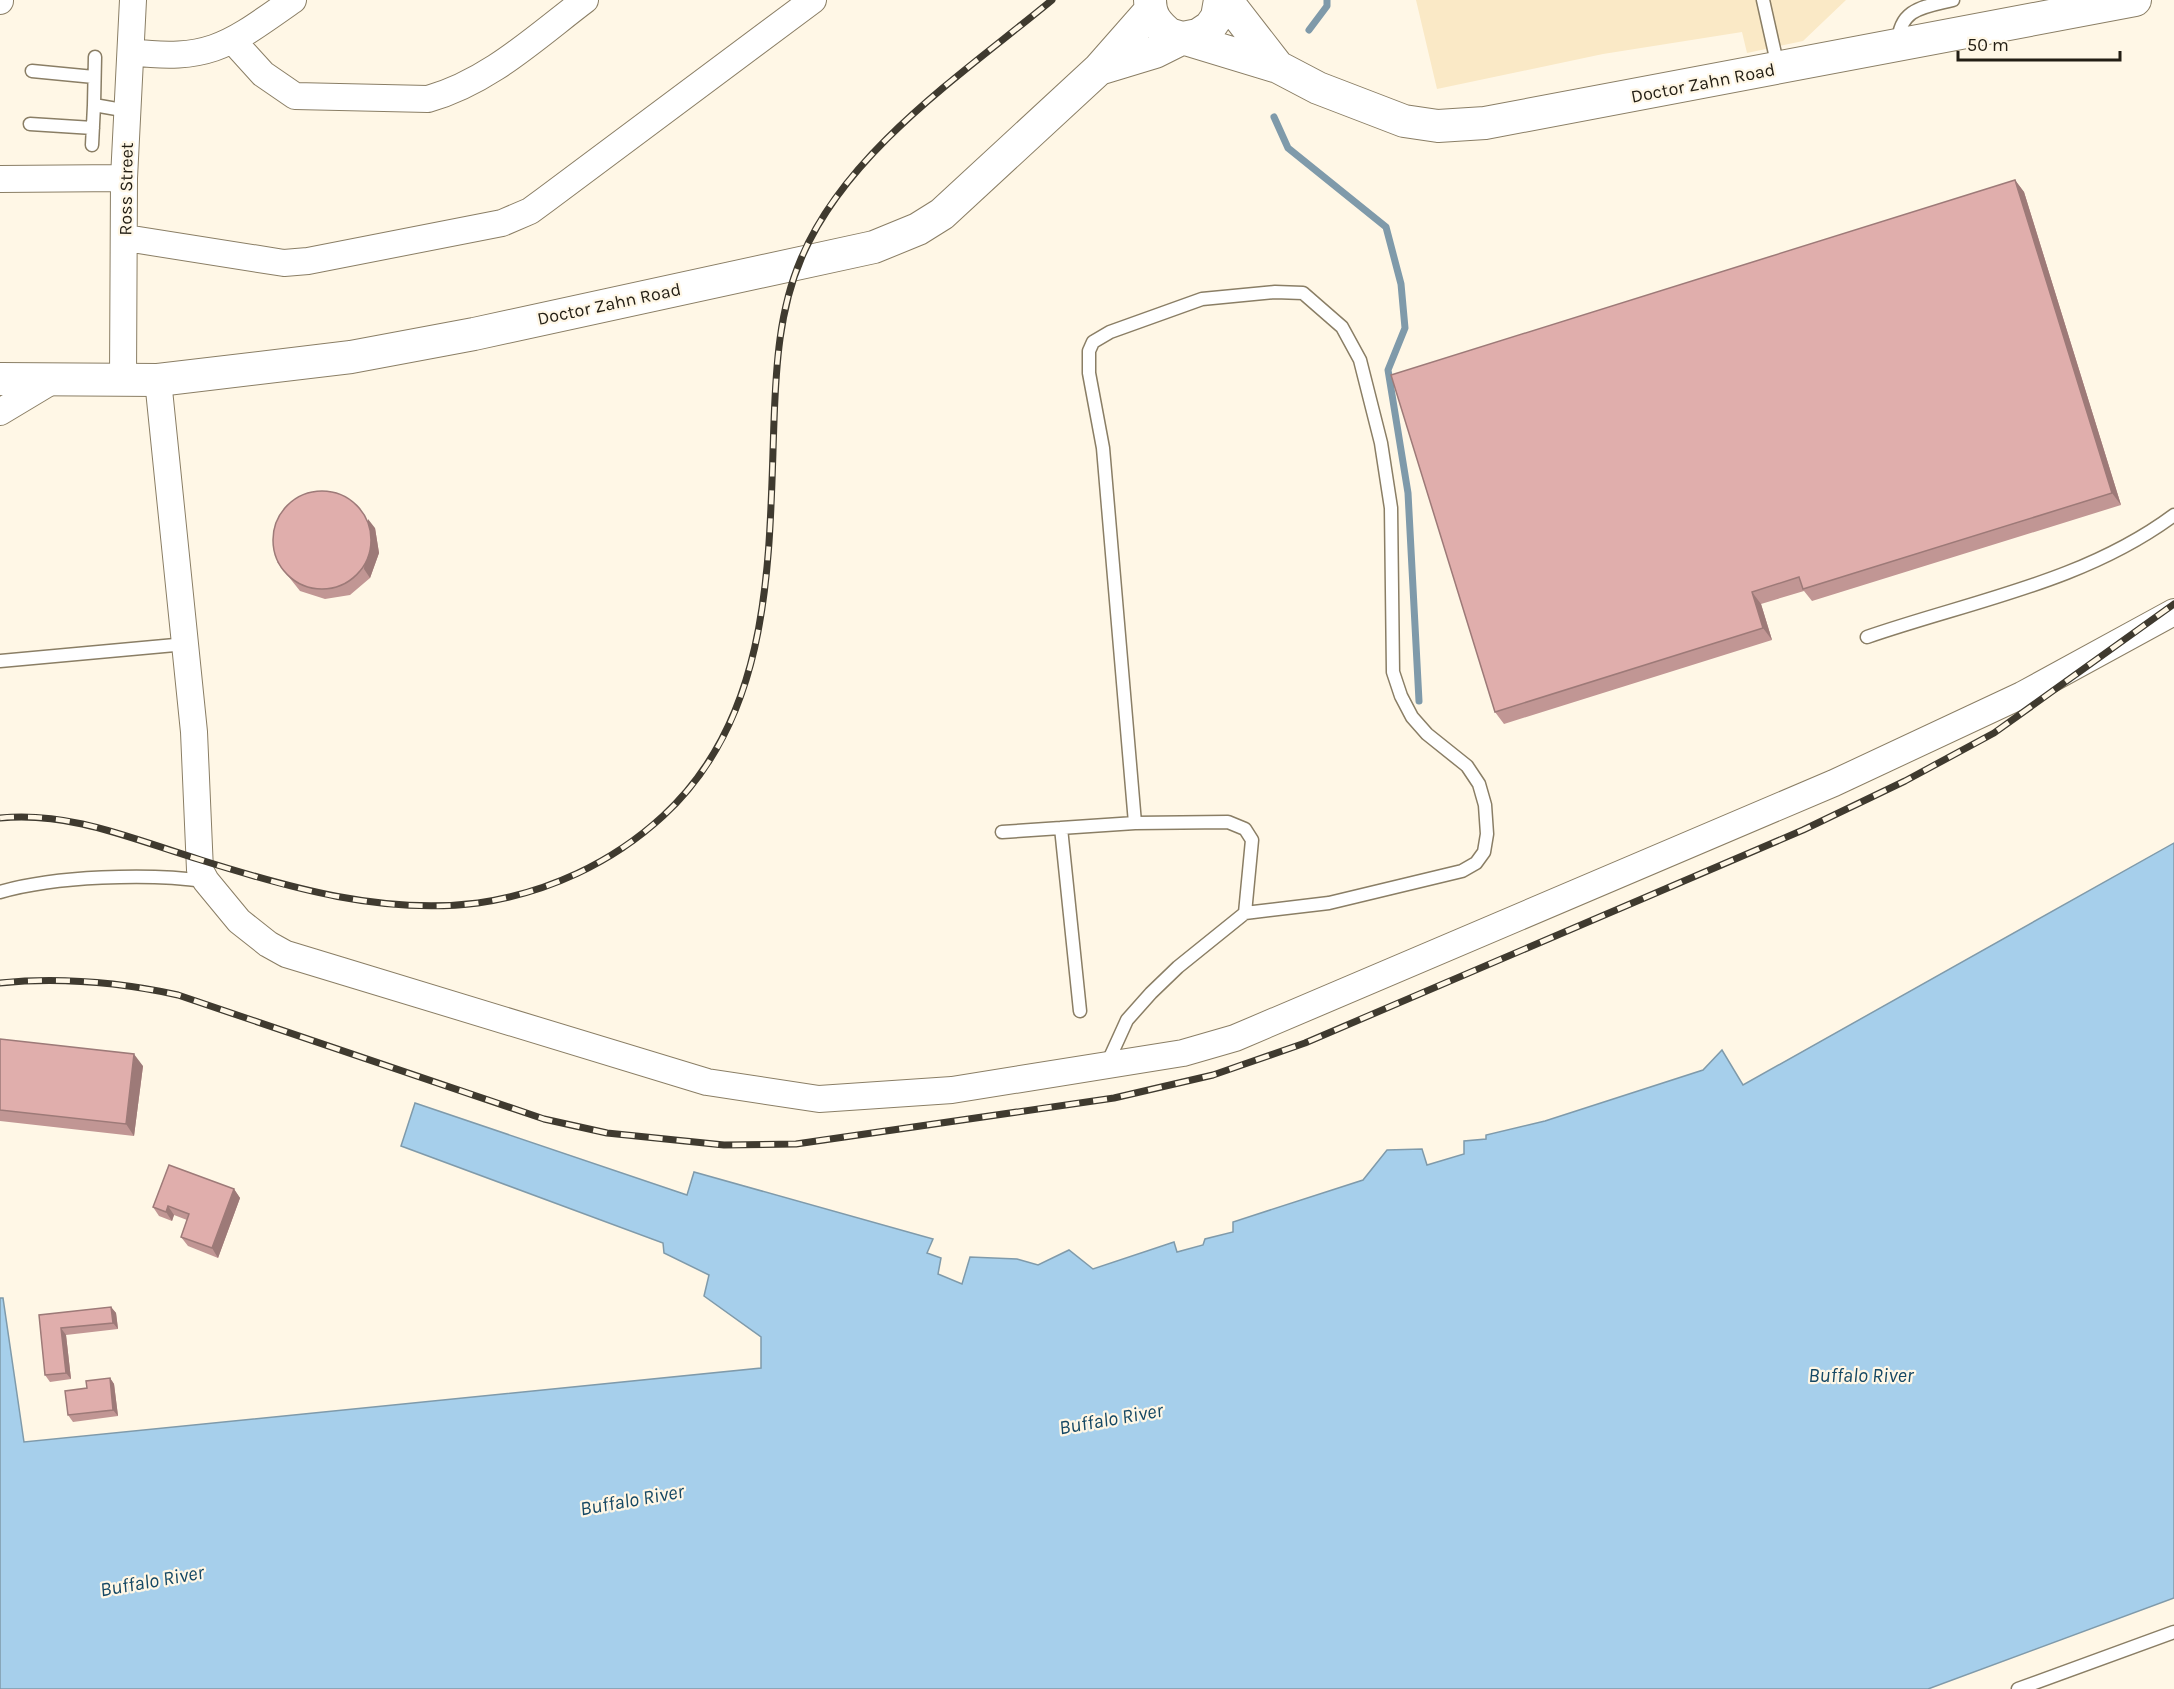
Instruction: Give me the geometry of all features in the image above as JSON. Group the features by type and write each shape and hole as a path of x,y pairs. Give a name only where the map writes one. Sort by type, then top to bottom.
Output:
{"street":[{"name":"Ross Street","path":"123,379 126,238 124,178 133,0"},
{"path":"131,52 165,56 211,51 234,42 293,0"},
{"path":"234,42 263,74 295,96 428,99 447,94 483,77 585,0"},
{"path":"126,238 284,263 308,261 501,223 530,212 813,0"},
{"name":"Doctor Zahn Road","path":"1099,69 1155,52 1183,38 1198,35 1210,27 1217,16 1220,0"},
{"name":"Doctor Zahn Road","path":"1226,0 1278,67"},
{"name":"Doctor Zahn Road","path":"1150,5 1157,24 1168,34 1278,67 1318,88 1404,121 1438,126 1485,123 1778,69 1898,46 2059,8 2136,0"},
{"name":"Doctor Zahn Road","path":"0,379 158,380 351,357 474,334 885,243 918,229 942,214 1099,69 1150,5"},
{"path":"0,179 124,178"},
{"path":"0,412 55,379"},
{"path":"158,380 194,732 198,859 206,881 253,933 286,954 707,1082 819,1099 952,1090 1183,1053 1235,1038 1710,837 1974,719 2174,612"}],"lane":[{"path":"1763,0 1778,69"},
{"path":"1898,46 1899,28 1907,16 1922,6 1953,0"},
{"path":"92,145 95,57"},
{"path":"32,70 94,77"},
{"path":"94,105 128,111"},
{"path":"30,124 93,128"},
{"path":"1107,1064 1127,1020 1151,993 1178,967 1245,914 1329,903 1462,871 1476,863 1485,852 1487,834 1485,805 1479,784 1467,766 1443,750 1412,717 1393,672 1391,508 1382,443 1360,360 1342,327 1303,292 1275,292 1202,299 1110,332 1093,342 1089,351 1089,373 1105,460 1135,823"},
{"path":"1867,637 1980,603 2080,568 2127,546 2174,515"},
{"path":"0,661 186,644"},
{"path":"1002,832 1135,823 1228,822 1245,829 1252,840 1245,914"},
{"path":"1061,828 1080,1011"},
{"path":"0,892 42,883 92,880 168,876 206,881"},
{"path":"2018,1689 2174,1632"}],"shaded area":[{"path":"1416,0 1846,0 1803,41 1747,53 1742,32 1603,54 1437,89"}],"water":[{"name":"Buffalo River","path":"2174,843 2174,1598 1928,1689 0,1689 0,1298 3,1298 24,1442 761,1368 761,1337 704,1296 709,1275 664,1253 663,1243 401,1146 415,1103 687,1195 694,1172 933,1239 927,1253 941,1258 938,1274 962,1284 970,1257 1017,1259 1038,1265 1069,1250 1093,1269 1174,1242 1177,1252 1203,1245 1205,1239 1233,1232 1233,1222 1363,1180 1387,1150 1422,1149 1427,1165 1464,1154 1464,1141 1486,1139 1486,1135 1545,1121 1703,1070 1722,1050 1743,1085"}],"building":[{"path":"2015,180 2112,493 1803,589 1799,577 1752,592 1763,628 1495,712 1391,375"},
{"path":"322,491 341,494 357,505 368,521 371,540 368,559 357,575 341,586 322,589 303,586 287,575 276,559 273,540 276,521 287,505 303,494"},
{"path":"0,1039 134,1054 126,1124 0,1110"},
{"path":"169,1165 234,1189 212,1248 181,1237 189,1214 168,1206 166,1212 153,1207"},
{"path":"111,1307 113,1323 61,1328 66,1373 45,1375 39,1315"},
{"path":"110,1378 113,1410 68,1415 65,1391 87,1388 86,1381"}],"waterway":[{"path":"1309,30 1327,6 1327,0"},
{"path":"1274,117 1288,148 1386,227 1401,284 1405,328 1388,370 1408,493 1419,701"}],"railway":[{"path":"0,818 26,817 77,823 269,880 338,897 373,902 443,906 478,903 529,892 600,862 643,833 663,816 699,776 726,731 745,683 758,632 766,580 780,339 788,298 801,259 821,220 847,183 877,149 910,116 1052,0"},
{"path":"0,983 89,982 178,995 544,1119 607,1133 724,1145 796,1144 1114,1098 1213,1075 1305,1043 1803,830 1905,781 1994,733 2174,604"}]}
